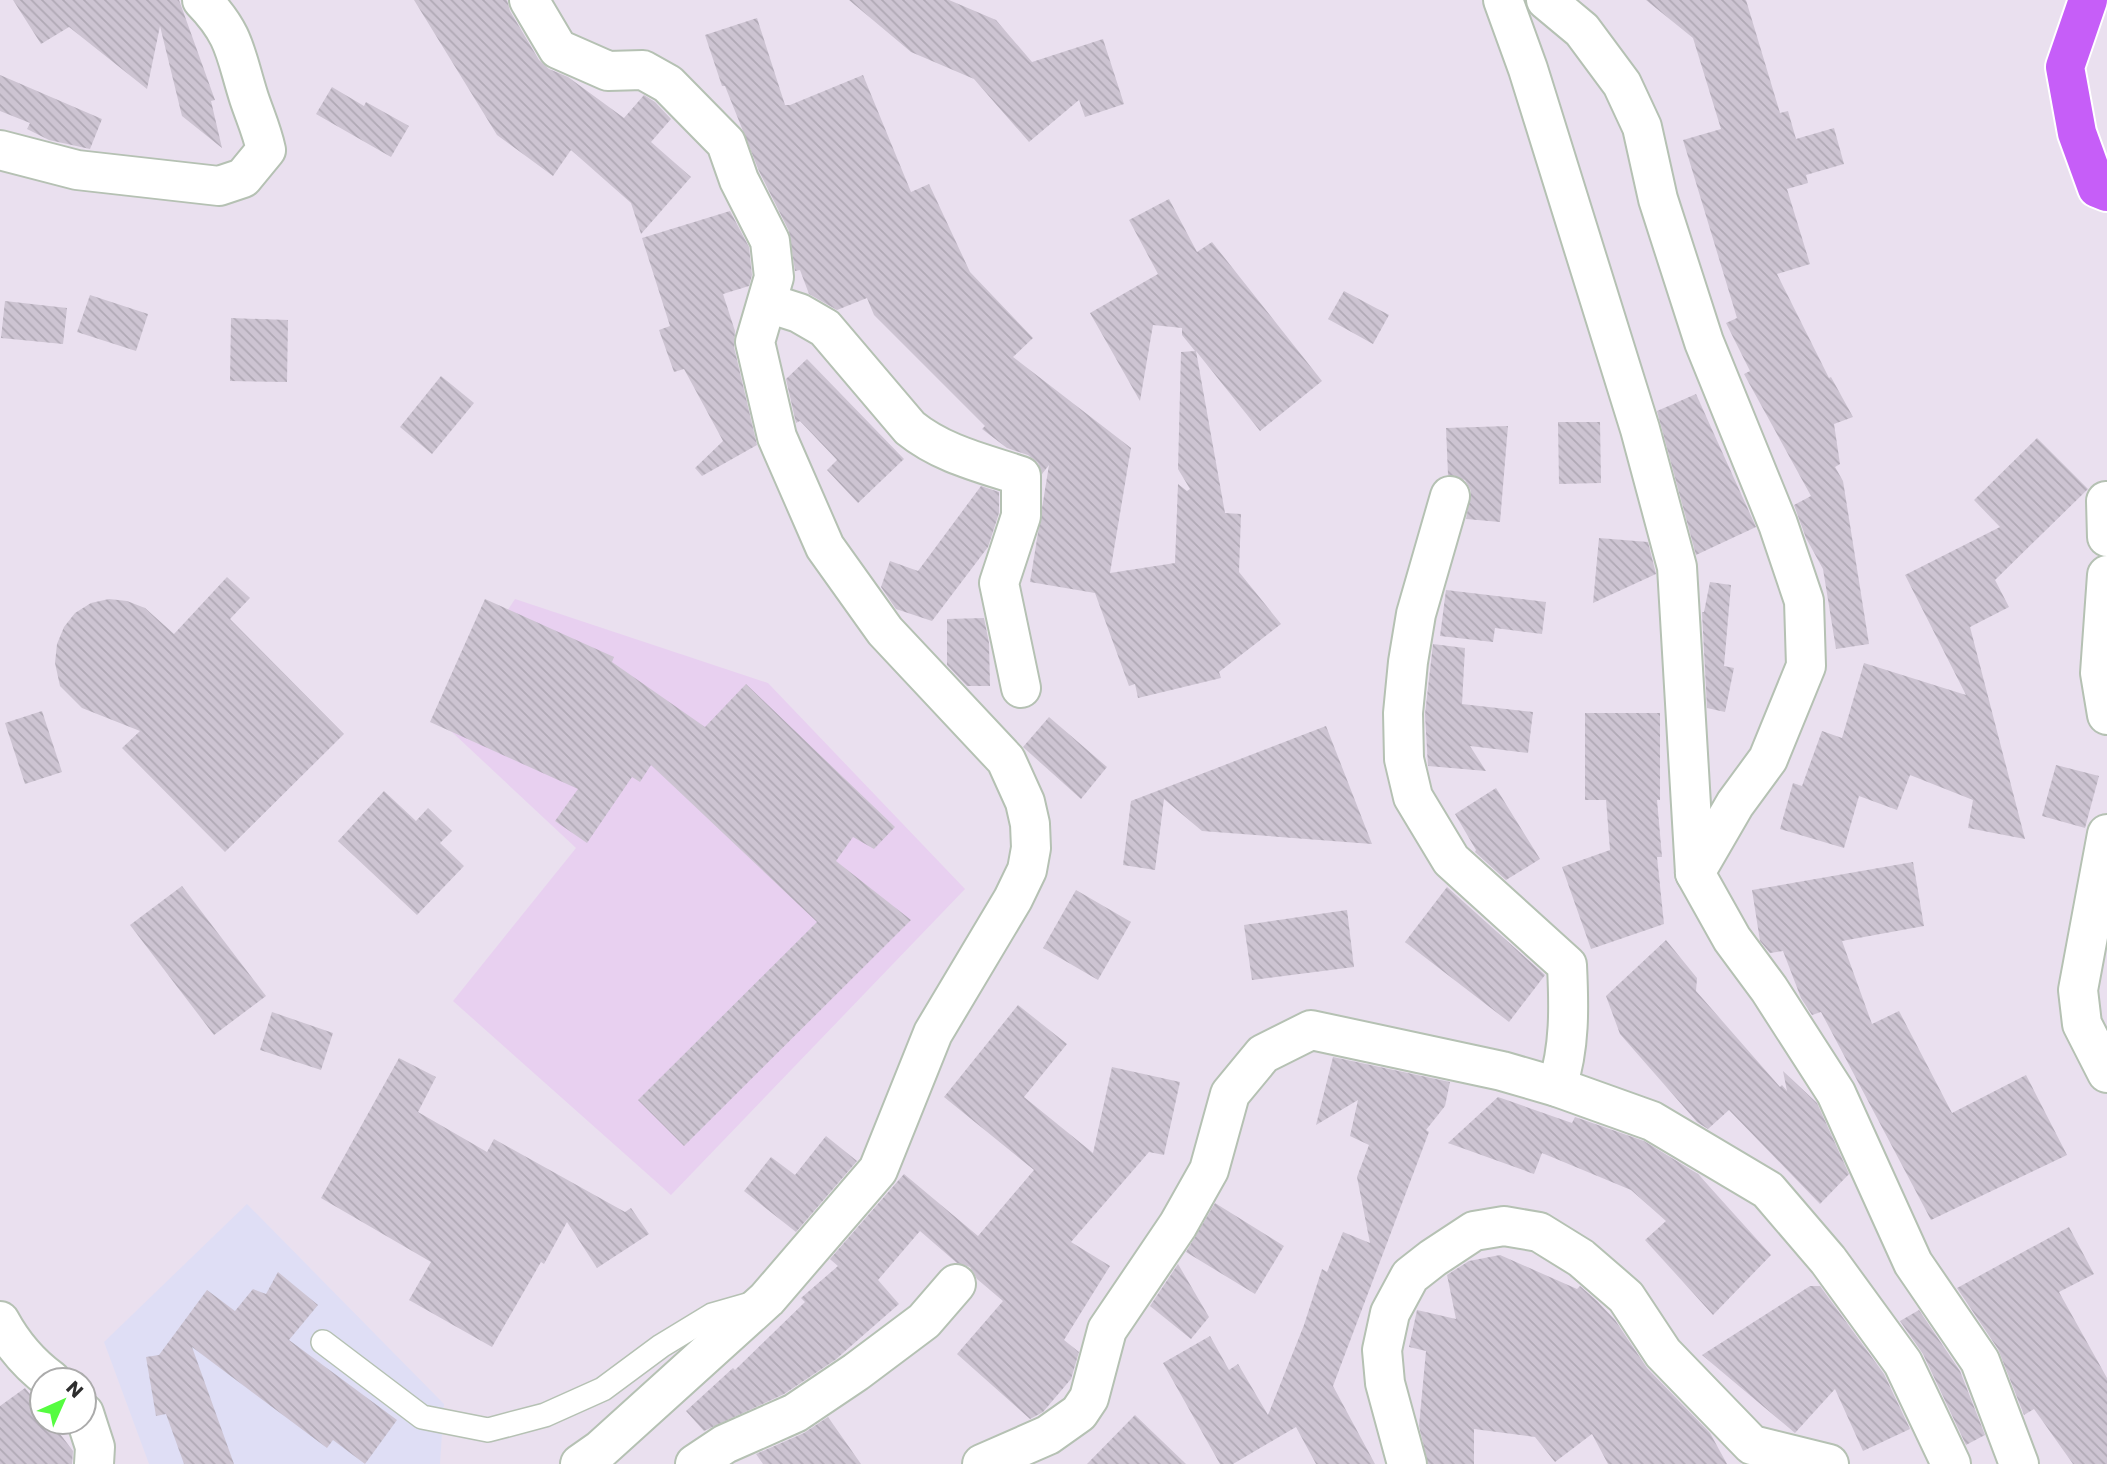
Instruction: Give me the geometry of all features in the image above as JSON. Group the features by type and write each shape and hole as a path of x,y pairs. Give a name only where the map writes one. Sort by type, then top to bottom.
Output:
{"highway":[{"path":"2088,0 2065,67 2077,133 2097,188 2107,192"}],"street":[{"path":"0,150 77,170 219,186 243,178 266,150 262,129 224,22 202,0"},
{"path":"529,0 558,49 608,71 643,71 668,84 726,143 739,180 770,240 774,277 755,342 776,437 825,547 885,631 1006,760 1025,802 1031,848 1027,870 1013,899 933,1032 878,1170 767,1299 600,1450 580,1464"},
{"path":"1503,0 1528,69 1636,416 1677,567 1695,873 1732,939 1769,989 1836,1093 1913,1264 1980,1361 2019,1464"},
{"path":"1546,0 1582,30 1614,73 1642,127 1658,198 1703,342 1778,524 1804,601 1806,666 1768,759 1735,804 1695,873"},
{"path":"768,303 799,313 825,328 910,428 926,442 1021,476 1021,516 999,583 1021,688"},
{"path":"1450,496 1416,614 1403,713 1404,759 1413,797 1451,860 1567,965 1569,1009 1566,1059 1557,1087"},
{"path":"2107,575 2100,673 2107,715"},
{"path":"2107,834 2078,990 2082,1024 2107,1073"},
{"path":"982,1464 1065,1426 1089,1398 1107,1330 1178,1225 1209,1170 1230,1094 1263,1054 1311,1030 1329,1031 1502,1071 1557,1087 1652,1121 1768,1190 1828,1261 1903,1363 1951,1464"},
{"path":"1407,1464 1385,1383 1382,1350 1390,1313 1410,1276 1443,1250 1474,1231 1504,1226 1539,1231 1581,1258 1626,1297 1663,1353 1752,1445 1829,1464"},
{"path":"695,1464 725,1444 795,1413 856,1372 924,1321 956,1284"},
{"path":"0,1321 10,1339 32,1366"},
{"path":"91,1436 95,1447 94,1464"}],"lane":[{"path":"323,1342 422,1417 488,1430 545,1415 603,1389 661,1346 712,1315 767,1299"}],"shaded area":[{"path":"515,599 768,683 965,889 671,1195 453,1001 576,848 437,718"},
{"path":"247,1204 444,1404 440,1464 149,1464 104,1342"}],"building":[{"path":"13,0 179,0 215,100 211,101 222,148 182,116 160,26 147,89 69,27 41,44"},
{"path":"414,0 507,0 510,11 539,60 549,69 568,77 624,118 644,95 655,102 671,119 651,142 691,177 641,234 631,203 571,150 553,176 497,135"},
{"path":"849,0 949,0 996,20 1032,62 1103,39 1124,104 1085,117 1079,100 1029,142 974,79 911,52"},
{"path":"1646,0 1746,0 1780,113 1788,111 1796,139 1834,128 1844,164 1806,175 1808,183 1787,189 1810,264 1777,274 1829,378 1831,377 1853,417 1834,424 1840,464 1835,467 1843,481 1869,644 1836,649 1823,569 1806,538 1794,505 1811,496 1744,374 1750,371 1726,323 1737,318 1683,140 1721,129 1693,38"},
{"path":"757,18 785,105 863,75 911,192 929,184 970,272 1033,338 1013,357 1131,448 1110,573 1175,563 1178,484 1187,491 1190,489 1178,469 1181,352 1195,351 1182,335 1182,328 1153,325 1140,401 1090,313 1158,274 1129,220 1169,199 1197,252 1212,242 1322,381 1260,431 1196,351 1225,513 1241,514 1239,572 1281,624 1219,672 1221,678 1138,698 1135,684 1129,686 1095,593 1030,582 1049,465 1042,474 1038,463 1028,455 1007,448 982,429 985,426 874,315 867,298 837,310 809,294 800,270 795,271 789,231 759,171 725,86 722,86 705,35"},
{"path":"0,75 102,119 90,149 49,140 27,129 30,123 0,111"},
{"path":"332,87 364,106 366,102 409,126 391,157 316,114"},
{"path":"730,211 749,247 752,275 749,286 723,294 735,331 734,347 757,445 702,476 695,468 723,441 684,369 674,372 659,330 670,326 642,238"},
{"path":"1344,291 1389,315 1373,344 1328,319"},
{"path":"90,295 148,314 136,351 77,332"},
{"path":"5,301 67,308 63,344 1,338"},
{"path":"231,318 288,320 287,382 230,381"},
{"path":"807,359 904,459 858,503 827,470 837,460 800,421 796,423 786,379"},
{"path":"441,376 474,403 432,454 400,427"},
{"path":"1696,394 1756,527 1696,555 1657,411"},
{"path":"1558,422 1600,422 1601,483 1559,484"},
{"path":"1508,426 1500,522 1466,519 1471,491 1465,480 1448,475 1446,428"},
{"path":"2037,438 2088,489 1995,580 2009,607 1970,627 2025,839 1968,828 1973,800 1910,775 1897,810 1859,796 1844,848 1780,829 1793,783 1802,786 1822,731 1842,738 1864,663 1966,695 1905,575 2000,527 1974,500"},
{"path":"981,486 999,492 999,513 988,547 932,621 896,609 881,587 890,561 918,571"},
{"path":"1599,538 1648,542 1656,574 1593,603"},
{"path":"227,577 250,598 230,619 344,734 225,852 122,748 140,731 82,708 60,686 55,663 57,644 64,627 75,613 91,603 109,599 127,601 145,608 174,634"},
{"path":"1710,582 1731,585 1724,666 1734,668 1725,712 1707,708 1702,612"},
{"path":"1446,590 1546,602 1542,634 1495,628 1493,642 1440,636"},
{"path":"485,599 614,657 612,662 705,727 746,684 895,827 874,849 853,837 836,861 911,920 684,1146 638,1100 817,922 651,765 640,782 632,777 587,843 555,821 578,789 430,722"},
{"path":"984,618 989,643 990,686 967,686 947,665 947,619"},
{"path":"1433,644 1465,648 1462,704 1533,712 1528,753 1470,746 1486,771 1428,766 1425,714"},
{"path":"42,711 62,772 25,784 5,723"},
{"path":"1585,713 1660,713 1660,800 1657,800 1662,857 1657,857 1664,924 1591,949 1562,867 1610,850 1606,800 1585,800"},
{"path":"1049,717 1107,767 1081,799 1023,747"},
{"path":"1326,726 1372,844 1202,831 1164,799 1155,870 1123,865 1131,801"},
{"path":"2056,765 2099,776 2085,828 2042,816"},
{"path":"1496,788 1540,859 1506,880 1475,852 1455,814"},
{"path":"384,791 416,821 428,808 452,831 440,843 464,866 417,915 338,841"},
{"path":"1913,862 1924,926 1842,941 1872,1024 1899,1011 1952,1113 2026,1075 2067,1155 1931,1220 1821,1012 1812,1015 1801,998 1783,951 1770,953 1760,941 1752,890"},
{"path":"182,886 266,996 214,1035 130,925"},
{"path":"1447,887 1545,975 1509,1022 1405,942"},
{"path":"1076,890 1131,922 1098,980 1043,948"},
{"path":"1347,910 1354,967 1252,980 1244,925"},
{"path":"1666,940 1697,978 1696,991 1780,1087 1782,1085 1787,1091 1783,1071 1817,1103 1849,1174 1820,1204 1729,1110 1708,1129 1697,1122 1620,1034 1606,996"},
{"path":"1018,1005 1067,1044 1024,1097 1093,1153 1112,1067 1180,1082 1164,1155 1149,1152 1071,1242 1110,1266 1064,1340 1079,1352 1071,1379 1043,1412 1030,1419 957,1354 1003,1301 977,1279 970,1267 957,1263 920,1231 878,1280 899,1304 835,1360 784,1394 704,1431 686,1411 733,1368 735,1370 805,1302 801,1298 838,1266 830,1259 904,1174 978,1236 1034,1170 944,1097"},
{"path":"272,1012 333,1033 321,1070 260,1050"},
{"path":"1333,1057 1450,1082 1445,1106 1426,1130 1429,1132 1333,1386 1375,1464 1316,1464 1296,1427 1233,1464 1220,1464 1163,1363 1210,1336 1229,1370 1238,1364 1268,1415 1304,1325 1322,1269 1327,1272 1343,1232 1370,1243 1357,1177 1369,1145 1350,1136 1358,1100 1316,1125"},
{"path":"399,1058 436,1077 418,1112 487,1152 494,1139 625,1212 631,1208 649,1234 597,1268 567,1222 492,1347 409,1300 431,1262 321,1198"},
{"path":"1498,1097 1572,1123 1575,1117 1644,1141 1698,1174 1771,1255 1713,1315 1645,1240 1666,1221 1631,1190 1542,1153 1534,1174 1448,1143"},
{"path":"826,1136 857,1161 796,1232 744,1191 771,1157 795,1175"},
{"path":"1215,1203 1284,1246 1255,1294 1186,1252"},
{"path":"2069,1227 2094,1274 2059,1292 2107,1378 2107,1464 2073,1464 2034,1409 2024,1415 1998,1349 1957,1288"},
{"path":"1500,1255 1577,1289 1580,1286 1597,1301 1615,1320 1647,1368 1710,1433 1727,1464 1608,1464 1592,1434 1555,1462 1535,1437 1474,1429 1474,1464 1428,1464 1419,1426 1426,1351 1409,1347 1417,1310 1456,1319 1447,1275 1469,1261"},
{"path":"1178,1264 1209,1317 1191,1339 1150,1306"},
{"path":"278,1272 318,1305 289,1340 397,1420 365,1464 333,1440 327,1448 192,1347 234,1464 184,1464 166,1414 156,1416 146,1357 159,1355 207,1290 235,1311 253,1289 266,1294"},
{"path":"1810,1286 1820,1286 1884,1374 1910,1429 1863,1451 1835,1389 1795,1433 1702,1355"},
{"path":"1919,1310 1960,1371 1985,1435 1966,1445 1923,1354 1900,1321"},
{"path":"25,1388 28,1392 28,1436 62,1436 73,1451 72,1464 0,1464 0,1406"},
{"path":"1135,1415 1186,1464 1087,1464"},
{"path":"828,1417 861,1464 763,1464 756,1454 804,1433"}]}
